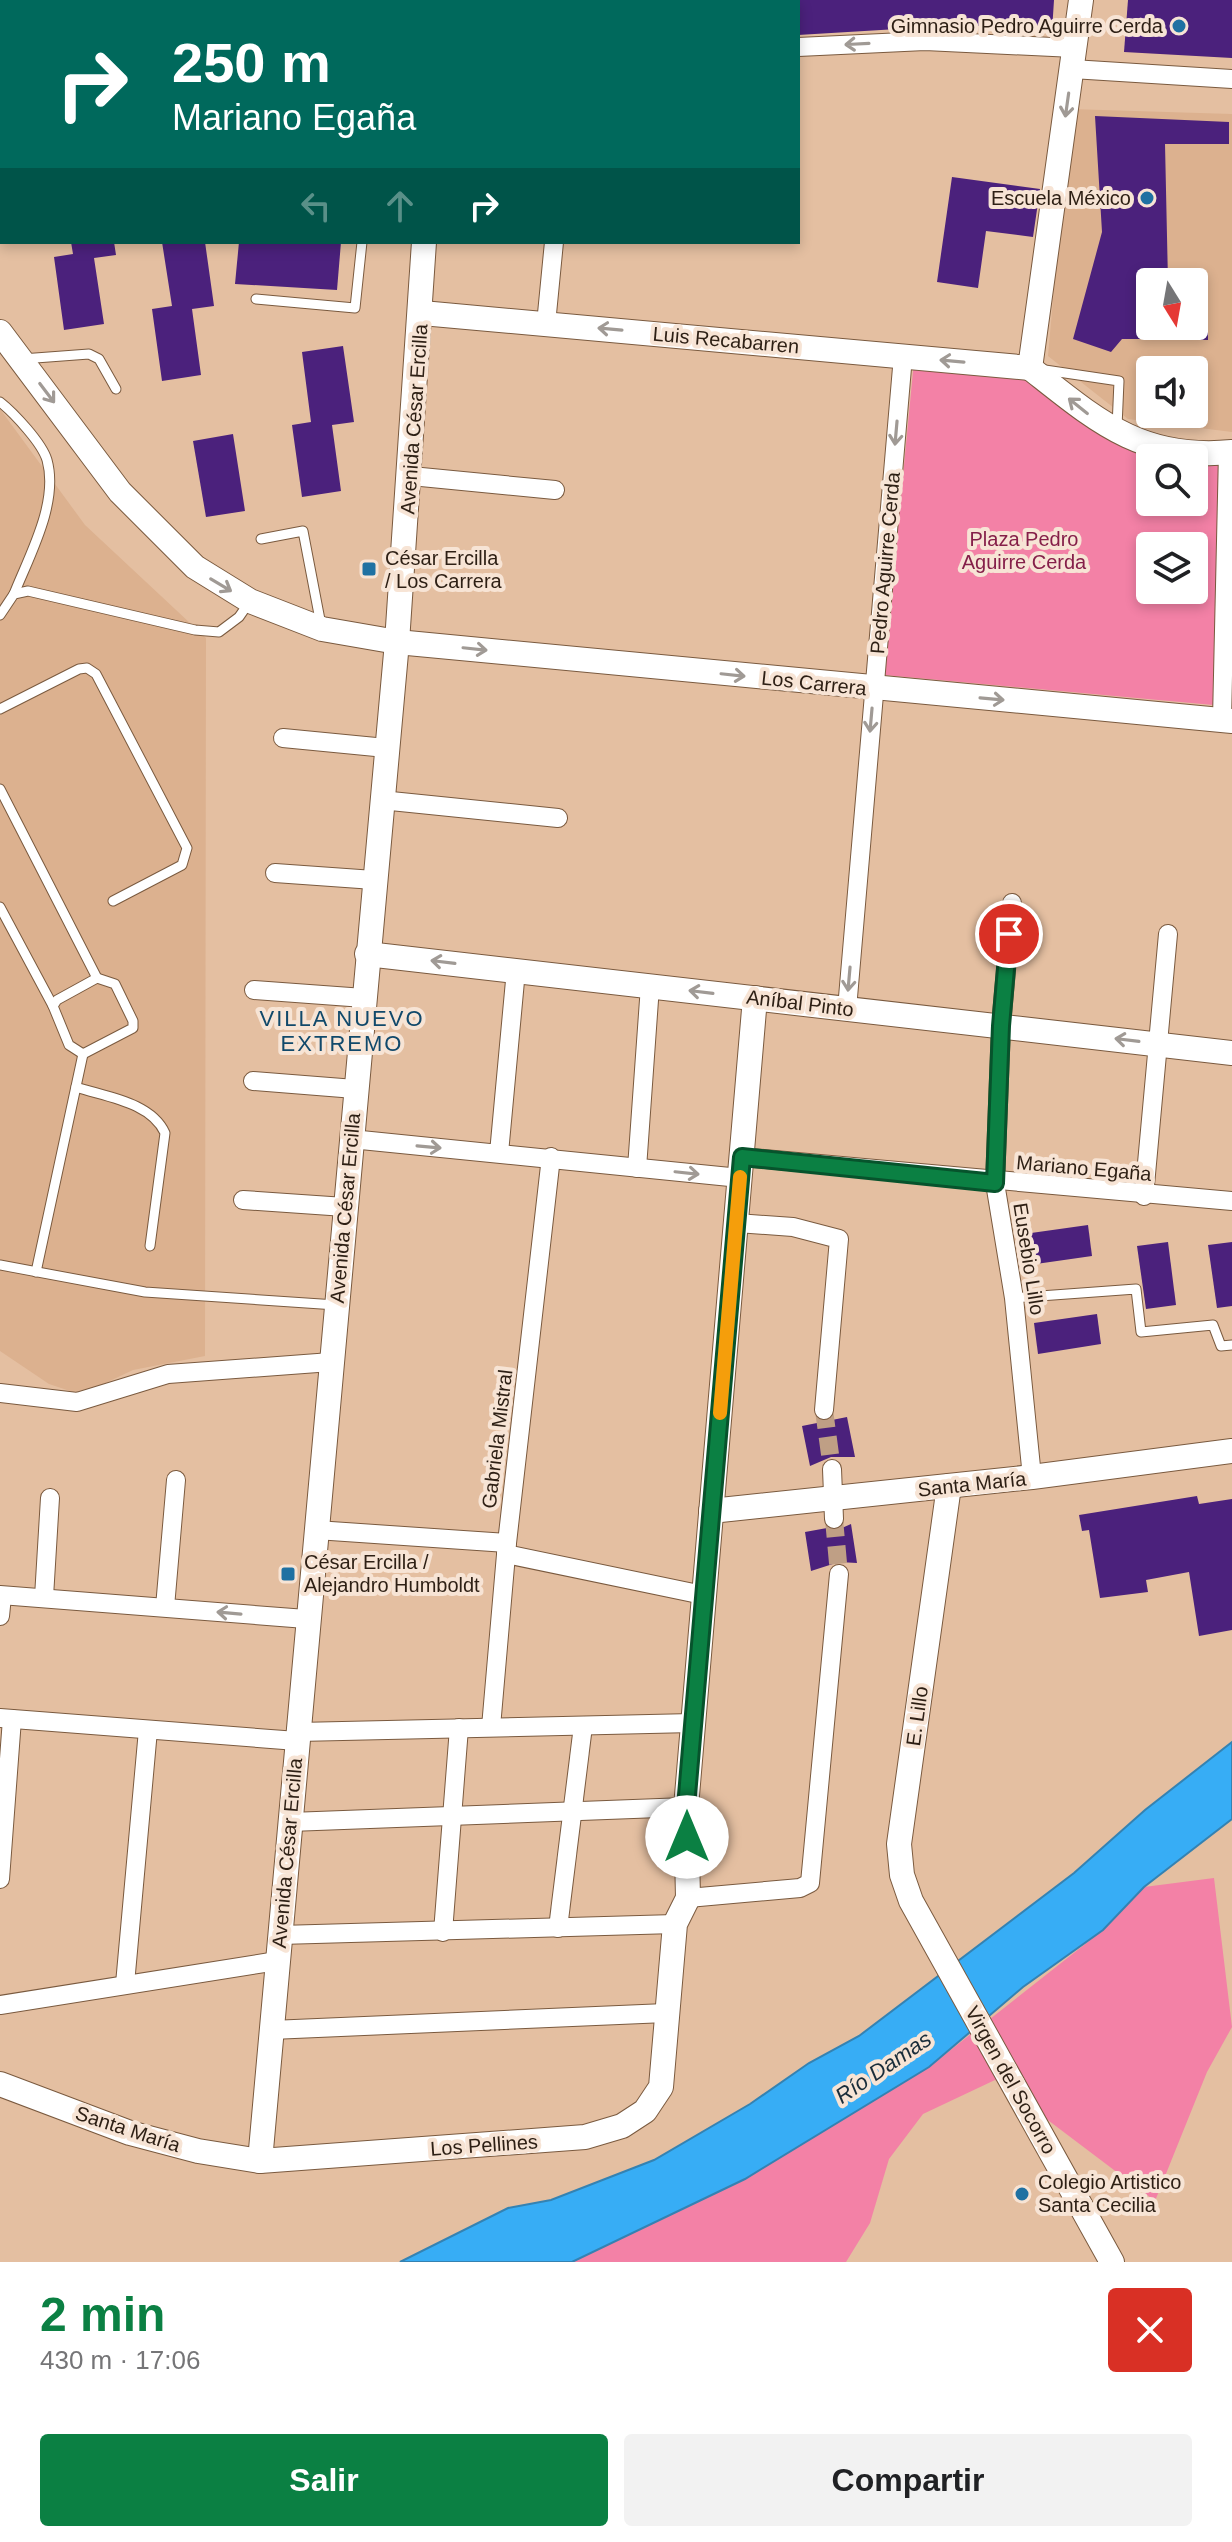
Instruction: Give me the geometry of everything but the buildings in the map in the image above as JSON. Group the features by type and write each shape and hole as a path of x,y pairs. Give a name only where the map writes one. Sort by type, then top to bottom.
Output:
{"street":[{"path":"1081,0 1030,368 1095,419 1139,443 1180,451 1230,452 1227,720"},
{"path":"800,47 925,41 1232,79"},
{"path":"546,324 554,244"},
{"name":"Avenida César Ercilla","path":"260,2161 306,1619 397,642 411,476 424,246"},
{"name":"Luis Recabarren","path":"422,313 1030,368"},
{"name":"Los Carrera","path":"0,332 120,492 195,567 250,601 322,629 397,642 1227,720"},
{"name":"Pedro Aguirre Cerda","path":"847,1009 903,356"},
{"path":"411,476 555,490"},
{"path":"283,738 386,748"},
{"path":"381,800 558,818"},
{"path":"275,873 374,880"},
{"name":"Eusebio Lillo","path":"1012,903 1001,1026 995,1183 1014,1298 1032,1477"},
{"path":"1144,1196 1168,934"},
{"name":"Aníbal Pinto","path":"367,954 1232,1053"},
{"path":"499,1153 516,970"},
{"path":"637,1168 650,986"},
{"path":"254,990 364,998"},
{"path":"271,2030 666,2013 675,1924 688,1898 686,1807 755,998"},
{"path":"253,1081 355,1089"},
{"name":"Mariano Egaña","path":"351,1139 637,1168 741,1168 1232,1201"},
{"name":"Gabriela Mistral","path":"491,1727 507,1548 551,1157"},
{"path":"243,1200 345,1207"},
{"path":"737,1223 793,1227 839,1239 824,1410"},
{"path":"0,1393 77,1402 168,1374 331,1362"},
{"name":"Santa María","path":"711,1511 833,1509 949,1486 1232,1451"},
{"path":"832,1469 833,1509"},
{"path":"165,1607 176,1480"},
{"name":"E. Lillo","path":"932,1940 911,1901 902,1875 899,1844 949,1486"},
{"path":"44,1597 50,1498"},
{"path":"316,1530 507,1548 703,1595"},
{"path":"688,1898 800,1888 810,1883 839,1574"},
{"path":"0,1616 1,1596 306,1619"},
{"path":"0,1879 6,1719 148,1730 297,1736 459,1728 693,1723"},
{"path":"558,1928 583,1726"},
{"path":"443,1932 459,1728"},
{"path":"125,1984 148,1730"},
{"path":"290,1822 686,1807"},
{"path":"280,1935 675,1924"},
{"name":"Virgen del Socorro","path":"932,1940 1112,2262"},
{"path":"0,2005 277,1961"},
{"name":"Los Pellines","path":"260,2161 585,2137 622,2126 645,2111 661,2087 666,2013"},
{"name":"Santa María","path":"0,2084 130,2133 198,2151 260,2161"}],"lane":[{"path":"256,299 355,308 362,244"},
{"path":"21,359 89,354 99,359 116,389"},
{"path":"1030,368 1119,381 1116,431"},
{"path":"0,402 16,414 47,460 48,494 40,527 14,594 0,615"},
{"path":"261,539 303,531 322,629"},
{"path":"14,594 28,591 195,630 219,632 239,617 250,601"},
{"path":"0,709 79,669 87,668 96,674 187,848 182,865 113,901"},
{"path":"0,789 97,978 115,984 133,1021 133,1028 83,1054"},
{"path":"0,907 53,1006 69,1045 83,1054"},
{"path":"53,1006 57,1000 97,978"},
{"path":"36,1272 83,1054"},
{"path":"76,1087 151,1112 160,1122 165,1133 150,1246"},
{"path":"0,1265 145,1292 336,1305"},
{"path":"1014,1298 1136,1289 1141,1332 1213,1325 1221,1346 1232,1345"}],"shaded area":[{"name":"Escuela México","path":"1070,109 1232,114 1232,432 1200,428 1208,428 1208,356 1136,356 1136,420 1128,419 1048,356"},
{"path":"0,409 85,525 206,638 205,1356 133,1370 97,1387 73,1392 49,1384 0,1351"}],"green space":[{"name":"Plaza Pedro Aguirre Cerda","path":"914,361 1026,373 1153,444 1136,444 1136,516 1208,516 1208,459 1219,459 1213,705 884,675"},
{"path":"1214,1878 1232,2027 1207,2072 1155,2201 995,2080 923,2114 889,2159 870,2223 846,2262 572,2262 745,2179 929,2067 1103,1930 1144,1887"}],"water":[{"name":"Río Damas","path":"1232,1742 1232,1819 1144,1887 1103,1930 1023,1987 929,2067 745,2179 572,2262 400,2262 508,2208 551,2200 654,2160 750,2104 809,2063 859,2036 1074,1873 1145,1810"}],"tunnel":[{"path":"824,1410 832,1469"},
{"path":"834,1519 839,1574"}],"slow traffic":[{"path":"720,1413 740,1177"}],"place":[{"name":"Gimnasio Pedro Aguirre Cerda","path":"1179,26"},
{"name":"Escuela México","path":"1147,198"},
{"name":"César Ercilla / Los Carrera","path":"369,569"},
{"name":"César Ercilla / Alejandro Humboldt","path":"288,1574"},
{"name":"Colegio Artistico Santa Cecilia","path":"1022,2194"}],"district":[{"name":"VILLA NUEVO EXTREMO","path":"342,1030"}],"route":[{"path":"687,1837 686,1807 703,1595 742,1157 995,1183 1001,1026 1009,934"}]}
